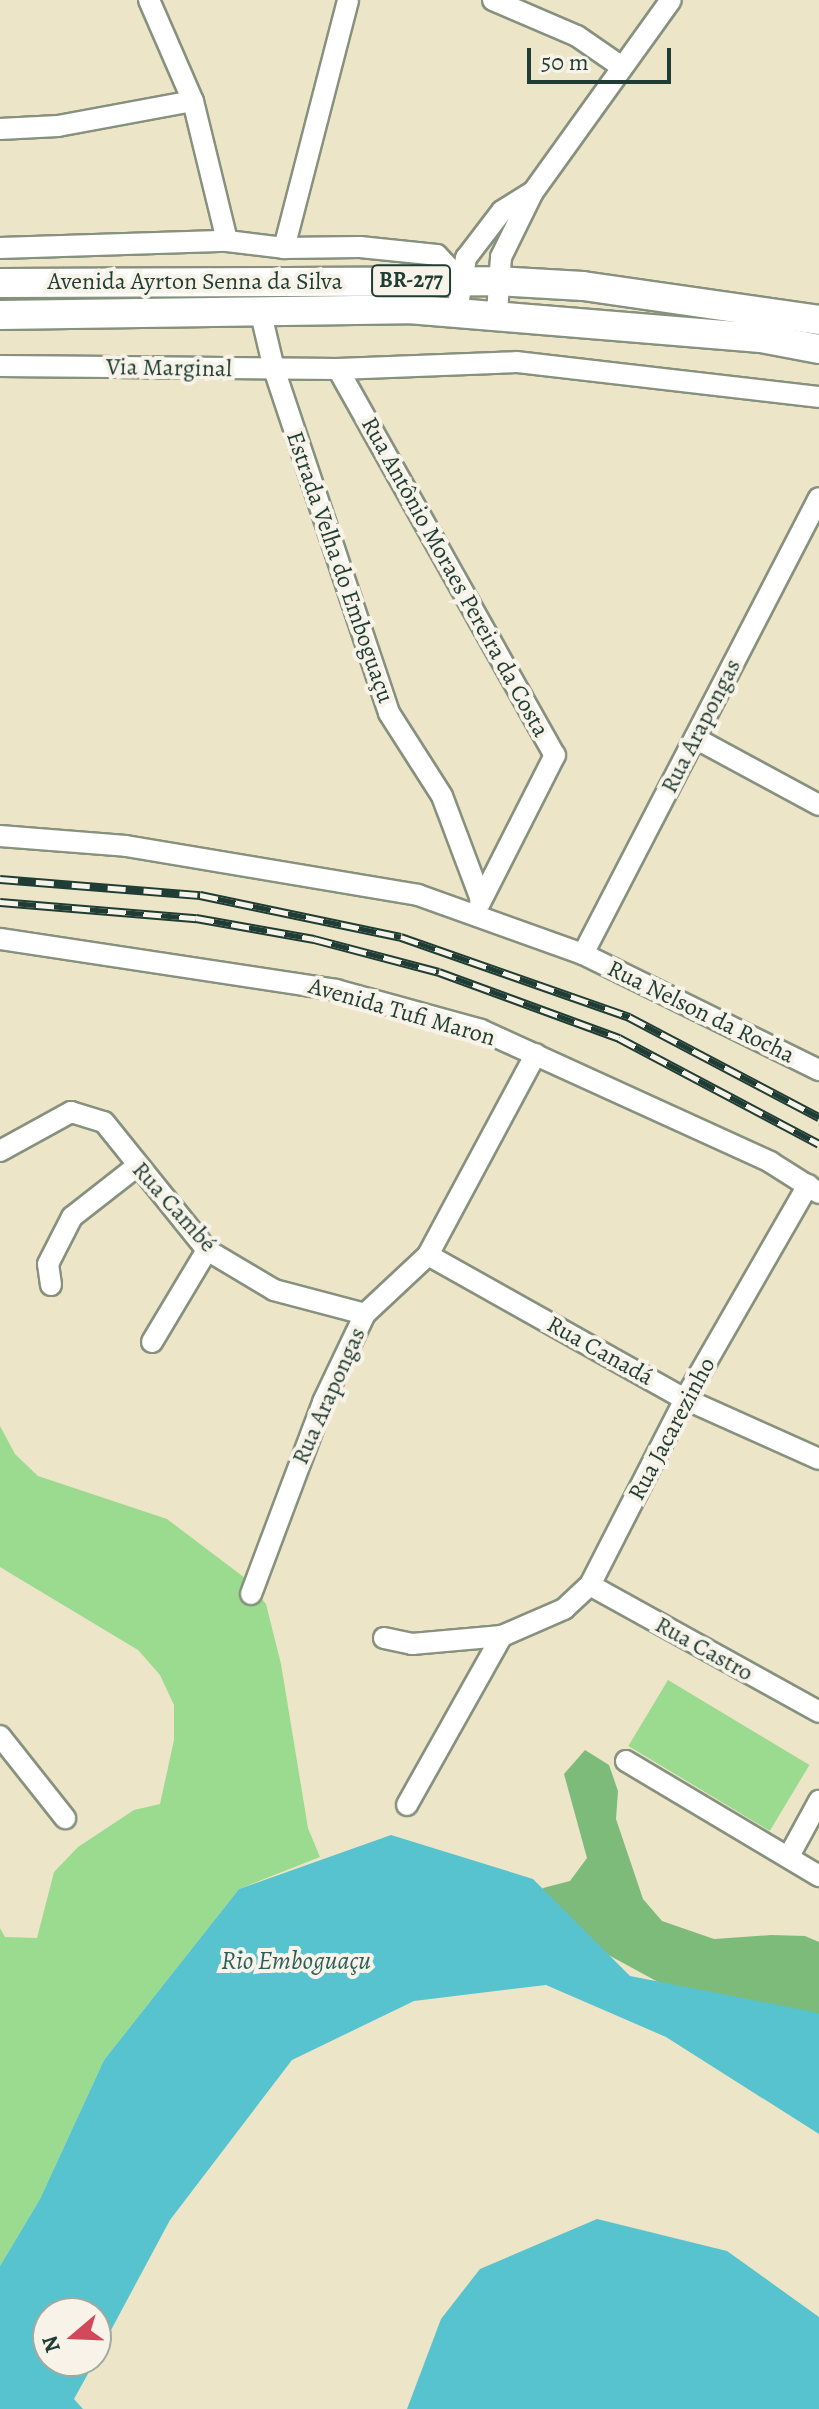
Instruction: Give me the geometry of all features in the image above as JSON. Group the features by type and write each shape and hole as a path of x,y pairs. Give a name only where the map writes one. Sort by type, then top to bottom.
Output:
{"highway":[{"name":"Avenida Ayrton Senna da Silva","path":"0,283 496,281 583,286 819,320"},
{"name":"Avenida Ayrton Senna da Silva","path":"0,315 457,311 761,338 819,349"}],"street":[{"path":"149,0 193,101 227,241"},
{"path":"284,248 348,0"},
{"path":"493,0 577,36 622,67"},
{"path":"497,313 496,281 501,257 533,192 671,0"},
{"path":"0,129 58,126 193,101"},
{"path":"457,311 466,258 502,211 533,192"},
{"path":"0,248 227,241 284,248 360,247 437,255 460,280"},
{"name":"Estrada Velha do Emboguaçu","path":"261,314 274,369 389,713 442,796 480,906"},
{"name":"Via Marginal","path":"0,366 338,369 517,362 819,397"},
{"name":"Rua Antônio Moraes Pereira da Costa","path":"338,369 555,755 480,906"},
{"name":"Rua Arapongas","path":"583,954 695,738 812,531 819,498"},
{"path":"695,738 819,805"},
{"name":"Rua Nelson da Rocha","path":"0,836 126,846 480,906 819,1070"},
{"name":"Avenida Tufi Maron","path":"0,939 336,990 481,1030 770,1162 813,1189"},
{"name":"Rua Arapongas","path":"251,1594 323,1402 365,1314 428,1255 536,1054"},
{"name":"Rua Cambé","path":"0,1151 71,1112 104,1122 207,1250 274,1290 365,1314"},
{"path":"51,1285 48,1264 72,1217 137,1166"},
{"name":"Rua Jacarezinho","path":"384,1638 438,1644 502,1636 564,1609 590,1585 685,1399 813,1189"},
{"path":"152,1342 207,1250"},
{"name":"Rua Canadá","path":"428,1255 685,1399 819,1459"},
{"name":"Rua Castro","path":"590,1585 819,1712"},
{"path":"407,1805 502,1636"},
{"path":"0,1736 65,1818"},
{"path":"626,1761 819,1876"},
{"path":"789,1856 819,1801"}],"green space":[{"path":"0,1426 15,1454 38,1476 167,1519 245,1578 266,1604 281,1664 308,1828 320,1857 239,1889 104,2060 40,2199 0,2266 0,1928 5,1937 37,1938 54,1872 78,1847 134,1810 160,1804 174,1740 174,1705 160,1675 138,1650 0,1567"},
{"path":"668,1680 809,1765 770,1831 628,1746"},
{"path":"585,1750 609,1765 618,1791 616,1819 643,1899 662,1921 714,1939 771,1935 805,1936 819,1942 819,2018 671,1989 544,1920 543,1888 570,1881 587,1858 564,1774"}],"water":[{"name":"Rio Emboguaçu","path":"391,1835 533,1879 630,1976 819,2013 819,2134 666,2037 546,1985 414,2001 292,2060 170,2220 112,2328 112,2297 32,2297 32,2377 86,2377 74,2399 83,2409 0,2409 0,2266 40,2199 104,2060 239,1889"},
{"path":"597,2219 727,2251 819,2317 819,2409 407,2409 441,2319 480,2269"}],"railway":[{"path":"0,879 200,895 401,937 629,1017 819,1117"},
{"path":"0,902 196,918 314,939 439,972 619,1038 819,1144"}]}
